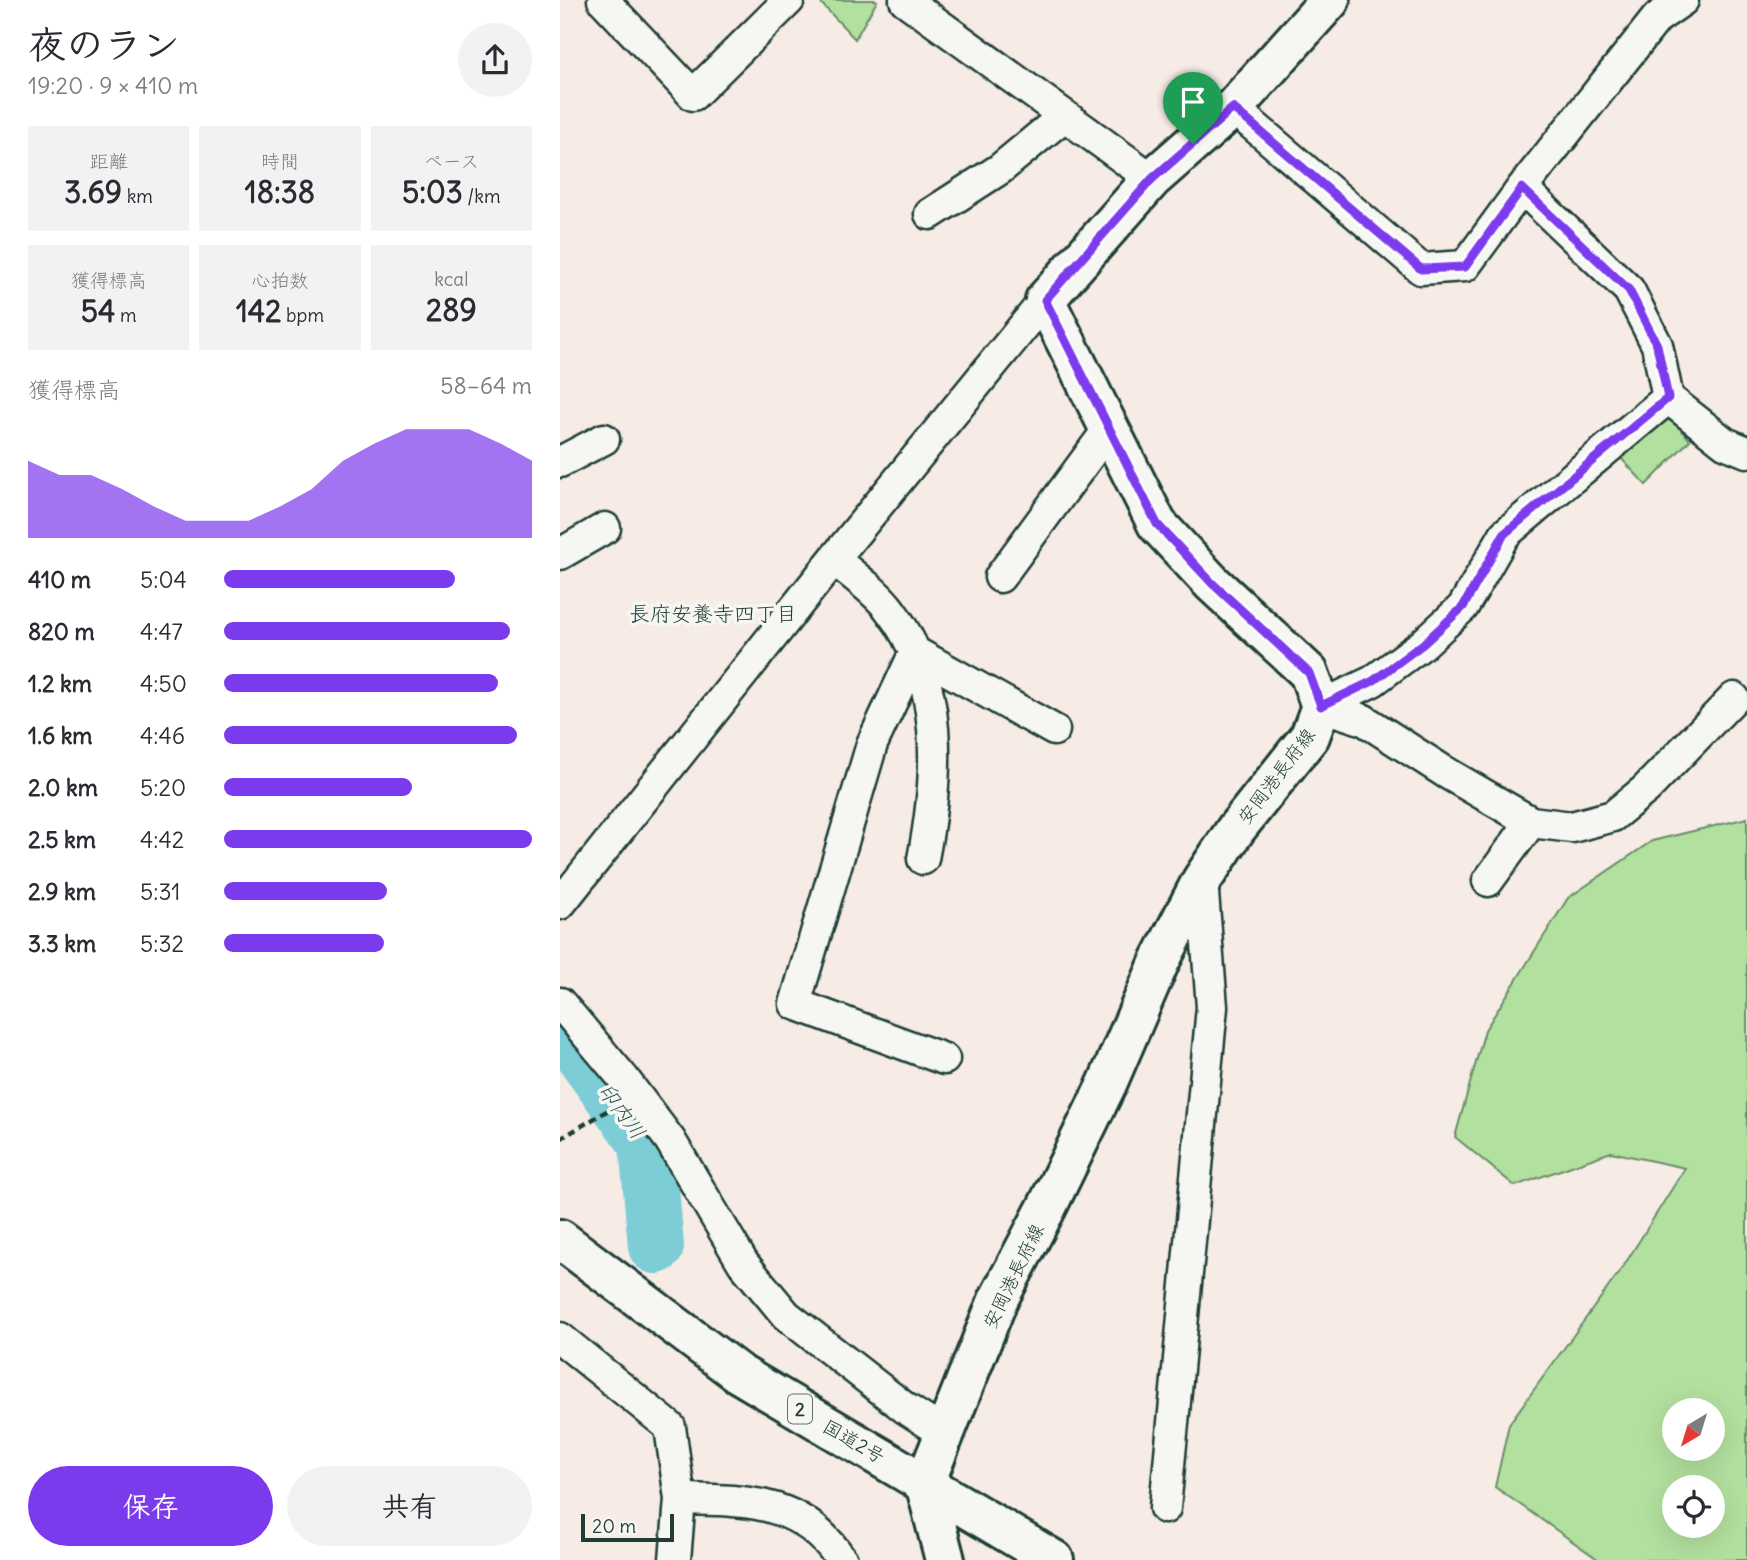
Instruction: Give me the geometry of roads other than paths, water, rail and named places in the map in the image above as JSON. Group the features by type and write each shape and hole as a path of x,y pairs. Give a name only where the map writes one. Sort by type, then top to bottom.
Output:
{"main road":[{"path":"1045,300 1152,179 1233,108 1330,0"},
{"name":"安岡港長府線","path":"925,1483 998,1300 1107,1084 1160,961 1202,880 1236,829 1310,736 1321,706 1309,673 1212,583 1157,524 1045,300"},
{"name":"国道2号","path":"560,1238 738,1373 1054,1560"},
{"path":"925,1483 945,1560"}],"street":[{"path":"603,0 693,94 789,0"},
{"path":"905,0 1152,179"},
{"path":"1233,108 1421,269 1465,267 1522,188 1657,18 1683,0"},
{"path":"930,214 1000,169 1064,116"},
{"path":"1522,188 1629,290 1657,345 1668,398 1725,443 1747,452"},
{"path":"560,904 834,559 1045,300"},
{"path":"1321,706 1373,681 1423,644 1463,607 1504,534 1668,398"},
{"path":"1000,577 1110,427"},
{"path":"560,462 604,439"},
{"path":"560,554 605,528"},
{"path":"834,559 890,609 915,652 932,709 932,810 923,859"},
{"path":"915,652 1054,730"},
{"path":"915,652 872,744 795,1004 944,1059"},
{"path":"1321,706 1364,720 1445,772 1531,822 1572,827 1613,816 1646,789 1734,698"},
{"path":"1488,881 1531,822"},
{"path":"1165,1507 1212,1007 1202,880"},
{"path":"560,1003 624,1079 670,1140 743,1264 786,1315 905,1408 944,1433"},
{"path":"560,1338 670,1426 690,1499 675,1560"},
{"path":"690,1499 754,1501 803,1519 830,1542 842,1560"}],"waterway":[{"name":"印内川","path":"560,1030 580,1051 647,1143 656,1246"}],"district":[{"name":"長府安養寺四丁目","path":"713,613"}]}
